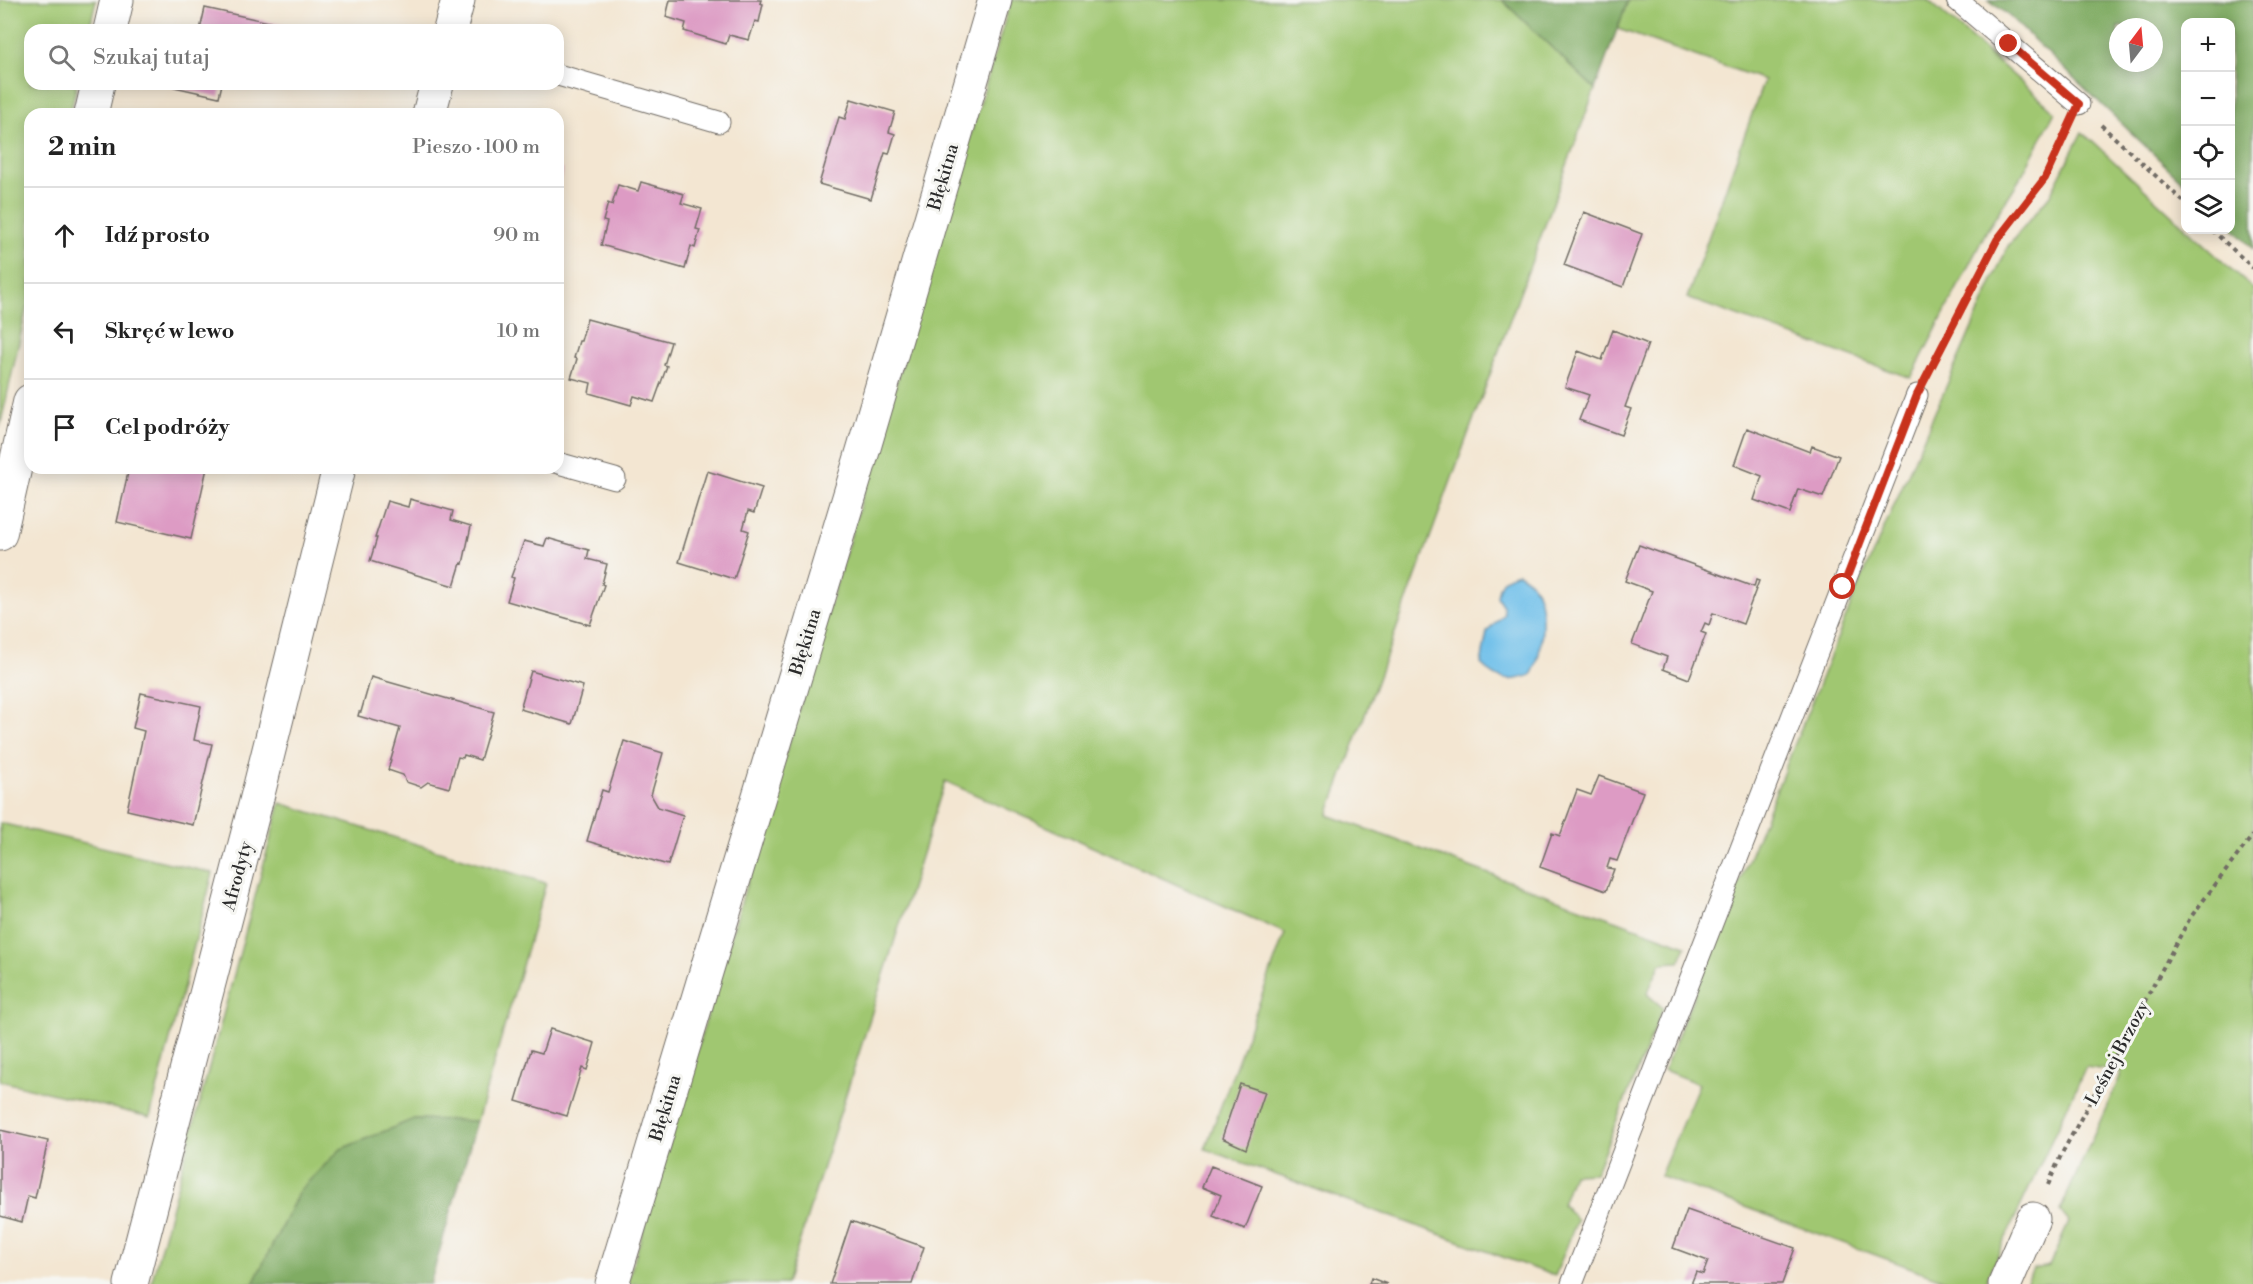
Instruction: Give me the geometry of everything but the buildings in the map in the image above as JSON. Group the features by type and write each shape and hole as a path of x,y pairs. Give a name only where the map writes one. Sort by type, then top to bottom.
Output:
{"street":[{"path":"111,24 117,0"},
{"path":"452,24 458,0"},
{"name":"Błękitna","path":"612,1284 863,451 995,0"},
{"path":"92,108 97,90"},
{"path":"430,108 435,90"},
{"path":"0,534 24,428"},
{"name":"Afrodyty","path":"131,1284 260,786 338,474"},
{"path":"2005,1284 2033,1219"}],"lane":[{"path":"1957,0 2079,104"},
{"path":"564,77 719,122"},
{"path":"1572,1284 1917,395"},
{"path":"564,465 615,479"}],"path":[{"path":"1917,395 1997,240 2045,178 2079,104 2181,199"},
{"path":"2216,234 2253,268"},
{"name":"Leśnej Brzozy","path":"2033,1219 2061,1155 2190,918 2253,835"}],"green space":[{"path":"0,0 96,0 90,24 24,24 24,90 76,90 71,108 24,108 24,320 0,427"},
{"path":"1011,0 1502,0 1595,89 1328,815 1686,946 1679,962 1661,963 1647,994 1663,1008 1595,1173 1573,1174 1562,1204 1577,1220 1555,1276 1205,1149 1285,933 945,781 786,1284 627,1284"},
{"path":"1502,0 1628,0 1595,89"},
{"path":"1628,0 1928,0 2055,112 2021,177 1987,230 1911,378 1687,298 1764,80 1618,29"},
{"path":"1989,0 2253,0 2253,249 2235,231 2235,18 2181,18 2181,180 2010,17"},
{"path":"2082,132 2181,223 2181,234 2192,234 2253,289 2253,1284 2026,1284 2033,1269 2049,1266 2069,1222 2060,1211 2122,1072 2086,1067 1984,1284 1955,1284 1660,1176 1699,1084 1664,1070 1855,594 2008,246 2050,195"},
{"path":"280,803 546,883 477,1121 414,1119 300,1190 253,1284 151,1284"},
{"path":"0,823 213,873 150,1117 0,1081"},
{"path":"414,1119 477,1121 430,1284 253,1284 300,1190 341,1149"}],"water":[{"path":"1518,573 1531,583 1538,593 1542,615 1541,637 1538,658 1531,675 1510,680 1498,677 1481,664 1487,632 1504,614 1503,606 1497,597 1499,587 1506,578"}],"route":[{"path":"1843,587 1917,395 1997,240 2045,178 2079,104 2009,44"}]}
